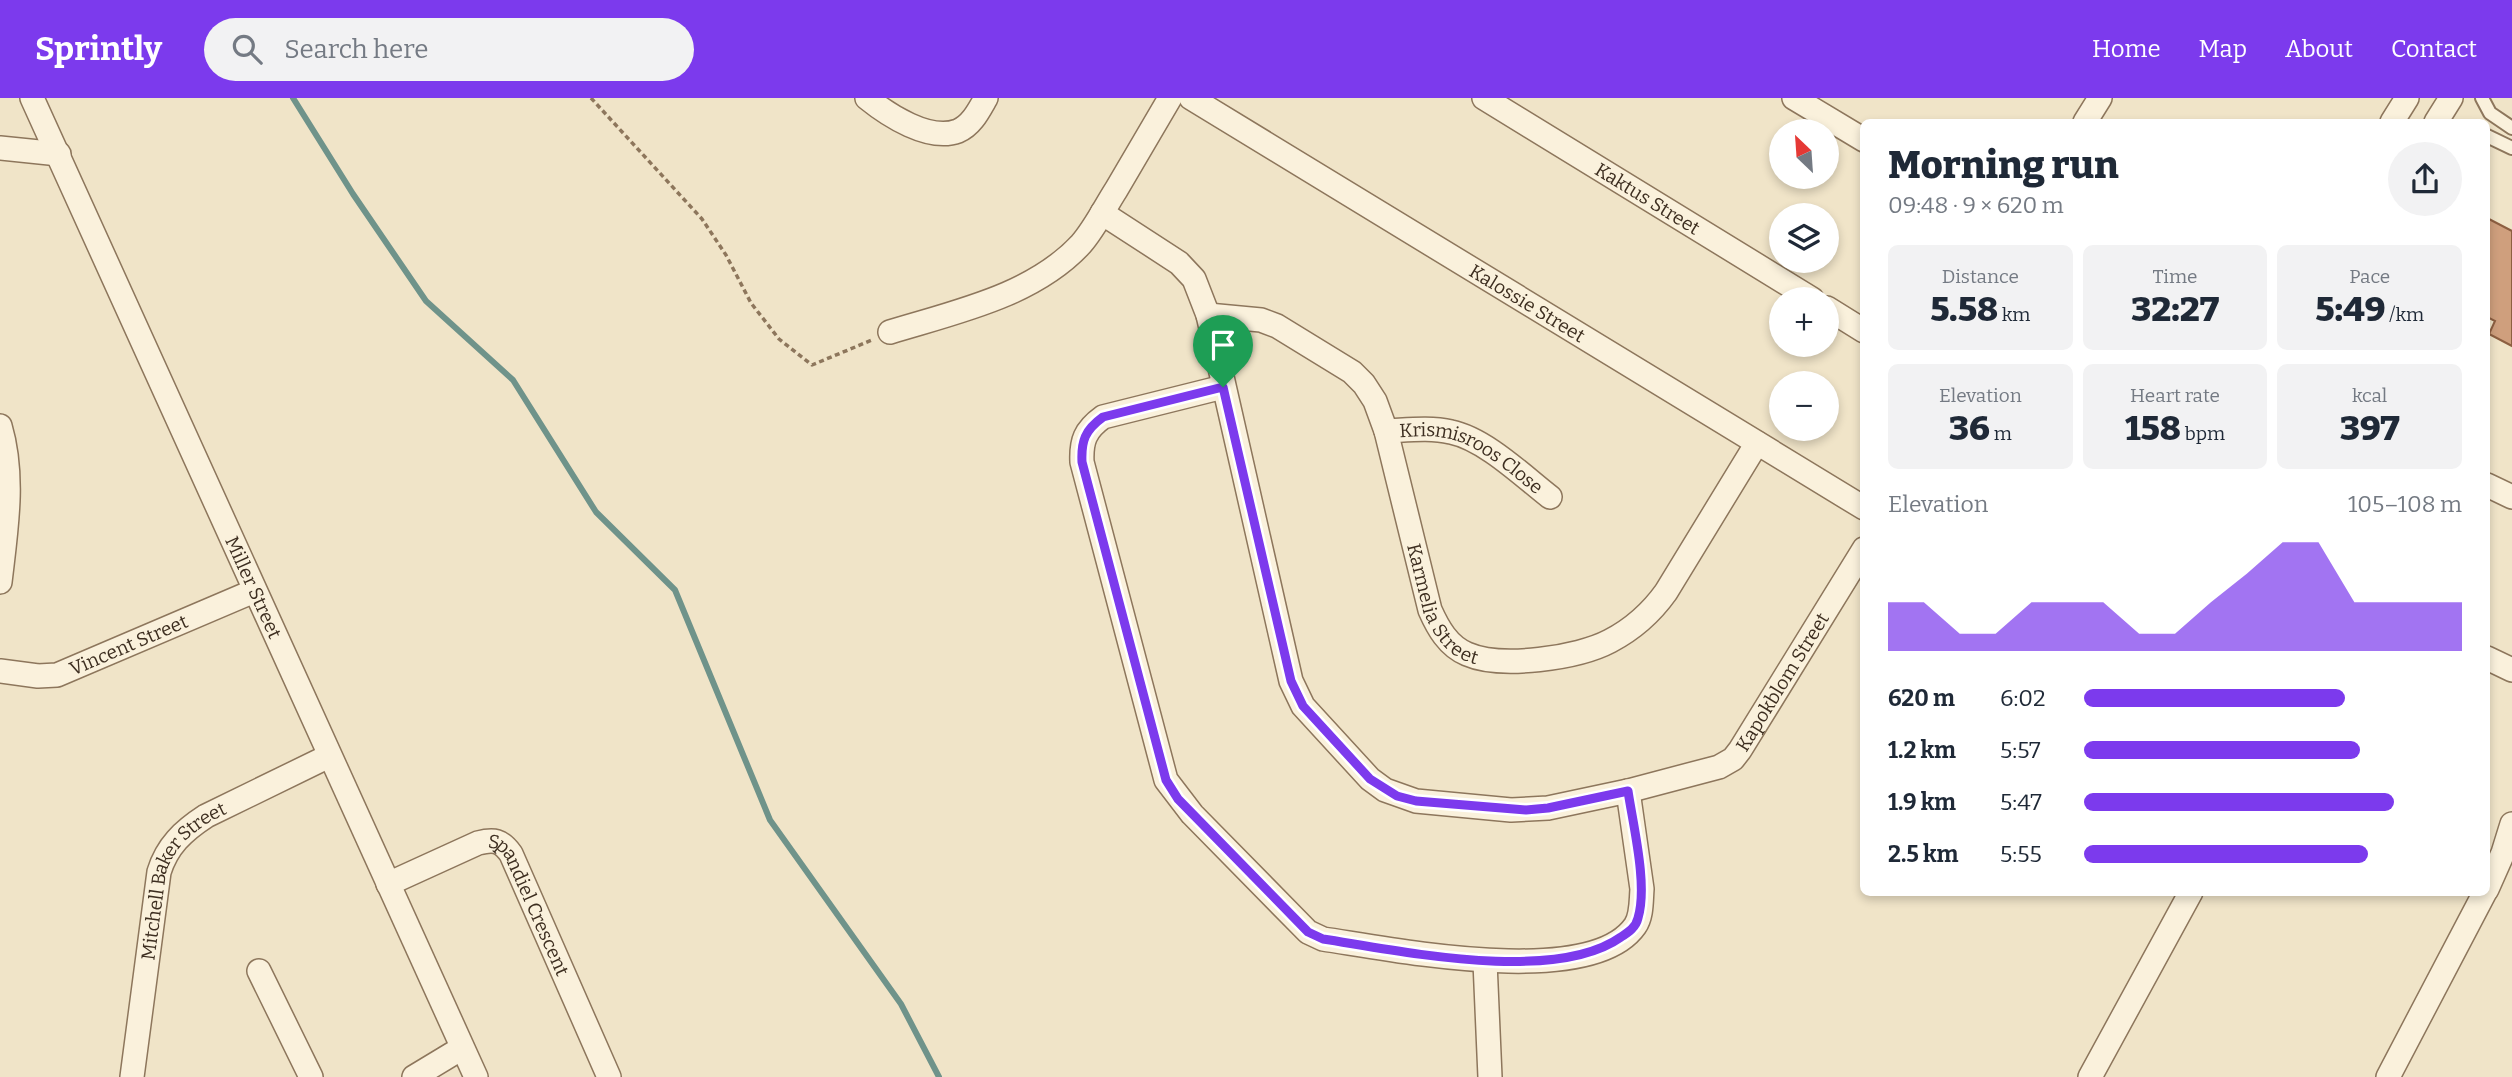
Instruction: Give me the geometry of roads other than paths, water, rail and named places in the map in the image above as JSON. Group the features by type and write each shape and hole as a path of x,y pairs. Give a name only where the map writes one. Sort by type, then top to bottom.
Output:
{"street":[{"name":"Miller Street","path":"32,98 475,1077"},
{"path":"867,98 888,116 919,129 947,133 959,131 970,123 986,98"},
{"path":"890,332 984,303 1047,272 1067,258 1083,242 1102,213 1170,98"},
{"name":"Kalossie Street","path":"1191,98 1860,506"},
{"name":"Kaktus Street","path":"1484,98 1792,287"},
{"path":"1794,98 1860,138"},
{"path":"2087,119 2100,98"},
{"path":"2394,119 2407,98"},
{"path":"2438,119 2451,98"},
{"path":"0,148 59,154"},
{"name":"Kapokblom Street","path":"1102,213 1179,263 1194,279 1208,315 1291,681 1303,706 1370,779 1385,790 1416,801 1511,810 1548,808 1628,791 1719,766 1733,759 1750,734 1860,555"},
{"name":"Karmelia Street","path":"1208,315 1261,320 1277,326 1352,372 1364,384 1375,401 1386,431 1430,610 1440,631 1451,644 1468,655 1507,662 1546,659 1581,652 1606,643 1638,623 1666,592 1757,443"},
{"path":"1839,315 1860,329"},
{"path":"1223,387 1103,417 1084,435 1082,462 1166,780 1192,814 1308,932 1323,939 1485,962 1580,956 1615,942 1634,926 1638,919 1642,889 1628,791"},
{"path":"0,426 7,466 9,508 0,582"},
{"name":"Krismisroos Close","path":"1386,431 1427,428 1454,432 1480,445 1550,498"},
{"path":"2490,486 2512,497"},
{"name":"Vincent Street","path":"0,671 38,676 57,675 254,591"},
{"path":"2490,659 2512,670"},
{"name":"Mitchell Baker Street","path":"132,1077 159,872 164,856 174,841 206,816 329,756"},
{"path":"2490,882 2512,824"},
{"name":"Spandiel Crescent","path":"388,884 478,843 489,840 503,843 511,854 609,1077"},
{"path":"2090,1077 2189,896"},
{"path":"2388,1077 2483,896"},
{"path":"1485,962 1490,1077"},
{"path":"259,971 311,1077"},
{"path":"414,1077 462,1048"}],"lane":[{"path":"2482,98 2490,113 2512,128"},
{"path":"2490,137 2512,148"}],"waterway":[{"path":"293,98 353,194 426,301 513,380 596,512 675,590 770,820 901,1004 939,1077"}]}
